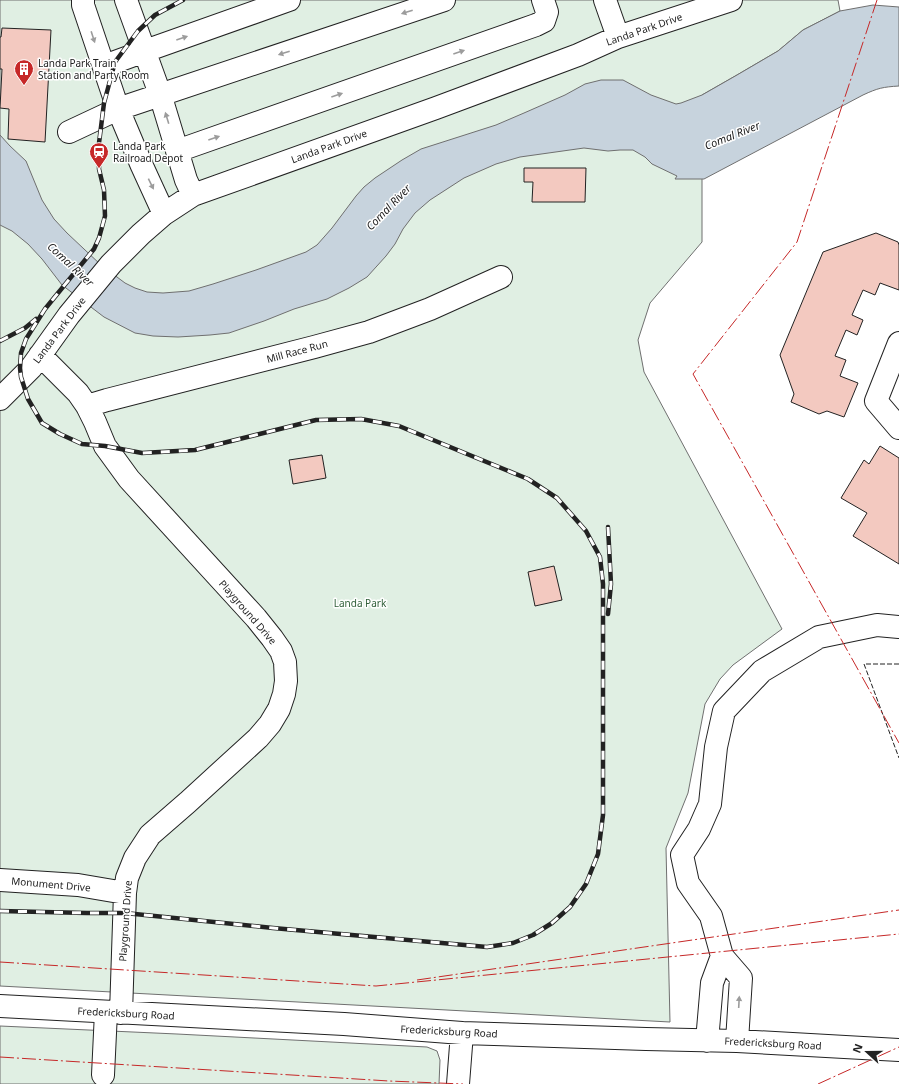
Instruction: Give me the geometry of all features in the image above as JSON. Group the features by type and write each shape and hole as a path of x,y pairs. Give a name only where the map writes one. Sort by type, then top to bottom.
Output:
{"street":[{"path":"83,0 83,5 118,109 164,214"},
{"path":"126,0 160,94 186,180 193,195"},
{"path":"104,68 115,62 289,0"},
{"path":"69,132 118,109 160,94 444,0"},
{"path":"177,151 536,25 544,21 547,12 544,0"},
{"path":"605,0 618,37"},
{"name":"Landa Park Drive","path":"0,399 31,368 69,315 111,264 141,234 164,214 193,195 564,61 618,37 731,0"},
{"name":"Mill Race Run","path":"87,406 314,348 369,332 430,309 501,277"},
{"path":"899,344 876,402 899,428"},
{"name":"Playground Drive","path":"40,355 78,394 87,406 104,446 129,479 256,618 281,651 285,662 286,681 284,694 279,709 270,724 258,738 150,835 135,858 127,878 114,1013 103,1075"},
{"path":"738,1041 741,978 722,956 711,916 688,883 682,855 699,829 710,804 716,747 724,711 762,671 819,637 877,625 899,627"},
{"name":"Monument Drive","path":"0,880 78,885 125,893"},
{"path":"707,1040 712,983 722,956"},
{"name":"Fredericksburg Road","path":"0,1006 344,1024 462,1032 738,1041 899,1050"},
{"path":"458,1084 462,1032"}],"green space":[{"name":"Landa Park","path":"0,0 838,0 840,11 803,30 778,51 702,95 702,242 650,303 638,340 644,372 782,629 733,665 720,679 705,704 688,793 666,848 670,1022 0,986"},
{"path":"0,1026 427,1047 437,1051 440,1060 439,1084 0,1084"}],"water":[{"name":"Comal River","path":"873,5 899,7 899,86 881,88 863,95 704,179 675,179 677,176 652,164 645,157 633,150 608,151 584,148 520,157 496,164 464,178 430,200 415,213 386,256 367,277 327,299 294,309 229,333 178,337 153,336 135,333 104,317 62,285 42,259 28,244 12,231 0,225 0,135 26,161 42,200 54,219 101,265 125,283 147,292 163,293 189,291 256,270 306,252 317,245 364,187 402,160 421,149 496,125 565,95 585,84 601,80 623,80 651,95 676,104 681,103 702,95 737,75 778,51 803,30 840,11"}],"building":[{"name":"Landa Park Train Station and Party Room","path":"2,28 51,30 45,142 8,139 9,109 0,108 2,69 0,69 0,37"},
{"path":"524,168 586,168 585,202 532,202 533,182 524,182"},
{"path":"876,233 898,242 899,290 880,283 875,295 863,290 852,315 863,320 857,335 846,330 835,356 846,360 840,376 858,383 844,417 827,411 819,414 791,402 794,394 780,355 823,252"},
{"path":"880,446 899,458 899,564 853,536 867,513 841,498 864,460 869,464"},
{"path":"322,455 326,478 293,484 289,460"},
{"path":"554,566 562,600 535,606 528,572"}],"railway":[{"path":"0,911 125,913 487,947 513,943 533,935 552,923 570,907 586,884 598,854 603,815 603,584 600,557 586,531 557,498 528,479 399,426 361,419 316,420 195,450 142,453 105,446 82,444 60,434 42,423 28,399 21,377 20,368 21,353 26,339 45,309 94,249 99,238 105,216 104,190 99,169 99,143 104,103 115,62 138,31 155,15 183,0"},
{"path":"0,341 25,328 36,319"},
{"path":"608,527 611,584 608,614"}],"fence":[{"path":"899,664 864,664 899,758"}],"power":[{"path":"877,0 797,242 693,374 899,743"},
{"path":"417,980 899,910"},
{"path":"0,962 376,986 899,934"},
{"path":"818,1084 899,1047"},
{"path":"0,1057 389,1081 463,1084"}],"place":[{"name":"Landa Park Train Station and Party Room","path":"24,86"},
{"name":"Landa Park Railroad Depot","path":"99,169"}]}
